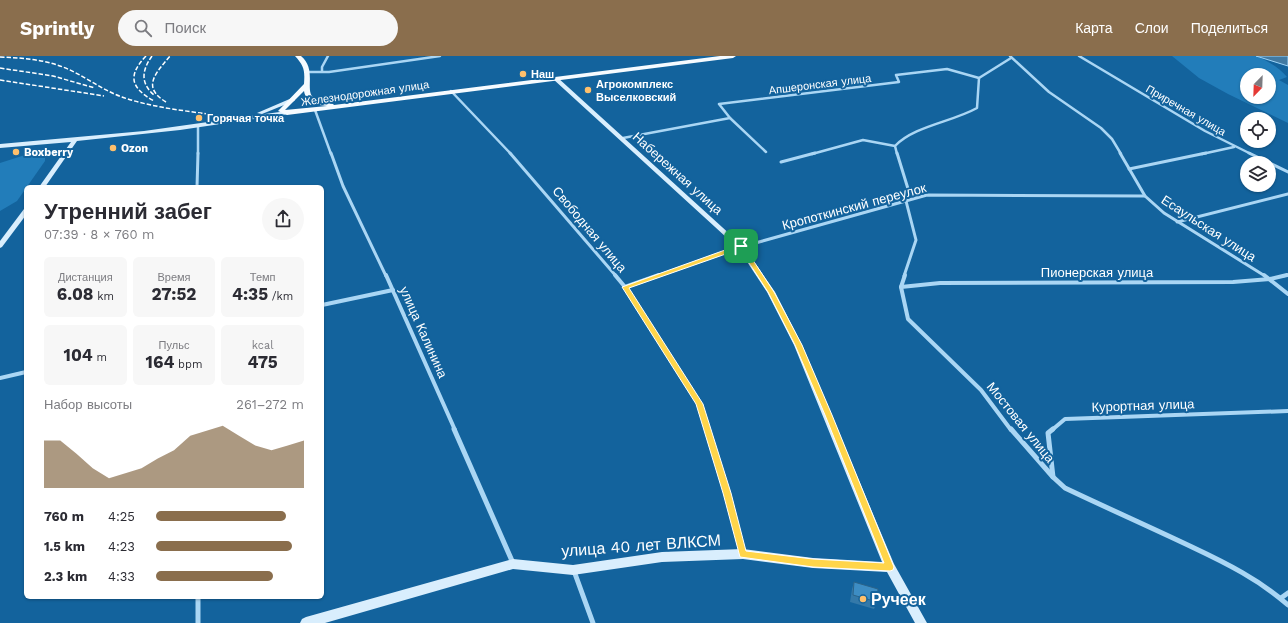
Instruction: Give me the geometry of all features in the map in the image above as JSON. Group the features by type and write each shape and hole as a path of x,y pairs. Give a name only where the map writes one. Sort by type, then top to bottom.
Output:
{"main road":[{"path":"295,112 307,109 311,106 305,98 307,72 305,64 298,56"},
{"name":"Железнодорожная улица","path":"287,113 733,56"},
{"path":"287,113 281,111 281,108 292,100 306,85"},
{"path":"306,93 311,100 320,103 332,105 353,104"}],"street":[{"path":"322,72 322,67 328,56"},
{"path":"307,72 322,72 440,56"},
{"name":"Приречная улица","path":"1079,56 1205,131 1288,172"},
{"path":"894,146 897,142 909,135 954,119 977,108 980,78 1010,57"},
{"name":"Есаульская улица","path":"1010,57 1049,92 1101,128 1112,139 1145,196 1177,222 1270,279"},
{"name":"Апшеронская улица","path":"766,152 730,118 719,104 899,82 896,75 947,69 980,78"},
{"name":"Набережная улица","path":"556,78 741,246 771,292 798,345 890,567 921,623"},
{"name":"Свободная улица","path":"451,91 514,157 625,287 699,404 727,493 743,554"},
{"path":"197,185 198,126 262,113 292,100"},
{"name":"улица Калинина","path":"315,110 343,186 393,290 513,564"},
{"name":"Железнодорожная улица","path":"0,146 75,140 198,126 287,113"},
{"path":"623,138 730,118"},
{"path":"43,185 75,140"},
{"path":"781,162 863,140 894,146"},
{"path":"894,146 909,192 906,201 916,240 901,287"},
{"path":"1129,169 1234,146"},
{"path":"1177,222 1288,194"},
{"name":"Кропоткинский переулок","path":"625,287 741,246 927,195 1145,196"},
{"path":"0,246 24,213"},
{"name":"Пионерская улица","path":"901,287 940,283 1233,282 1270,279 1288,275"},
{"path":"1270,279 1288,294"},
{"name":"Мостовая улица","path":"901,287 908,319 981,390 1016,436 1065,488 1178,539 1250,576 1281,598 1288,605"},
{"path":"324,305 393,290"},
{"path":"0,378 24,372"},
{"name":"Курортная улица","path":"1053,477 1048,432 1065,419 1288,411"},
{"name":"улица 40 лет ВЛКСМ","path":"306,623 513,564 573,570 662,557 743,554 813,563 890,567"},
{"path":"573,570 593,623"},
{"path":"1281,598 1288,593"},
{"path":"198,599 198,623"}],"shaded area":[{"path":"1172,56 1256,56 1277,67 1287,77 1279,80 1288,85 1288,123 1276,117 1276,112 1265,112 1249,104 1276,104 1276,68 1240,68 1240,100 1199,78"},
{"path":"1256,56 1288,56 1288,66"},
{"path":"25,155 38,155 45,158 45,161 28,185 24,185 24,191 17,201 0,211 0,163"}],"building":[{"path":"854,582 878,589 877,602 853,595"}],"railway":[{"path":"146,56 136,70 134,81 140,91 154,101"},
{"path":"152,56 146,66 144,76 146,86 154,95"},
{"path":"166,102 154,91 153,80 160,68 170,56"},
{"path":"0,57 47,62 74,72 116,95 135,101 161,107 227,117"},
{"path":"0,68 53,76 95,88"},
{"path":"0,80 104,96"}],"place":[{"name":"Наш","path":"523,74"},
{"name":"Агрокомплекс Выселковский","path":"588,90"},
{"name":"Горячая точка","path":"199,118"},
{"name":"Ozon","path":"113,148"},
{"name":"Boxberry","path":"16,152"},
{"name":"Ручеек","path":"863,599"}],"route":[{"path":"741,246 771,292 798,345 890,567 813,563 743,554 727,493 699,404 625,287 741,246"}]}
